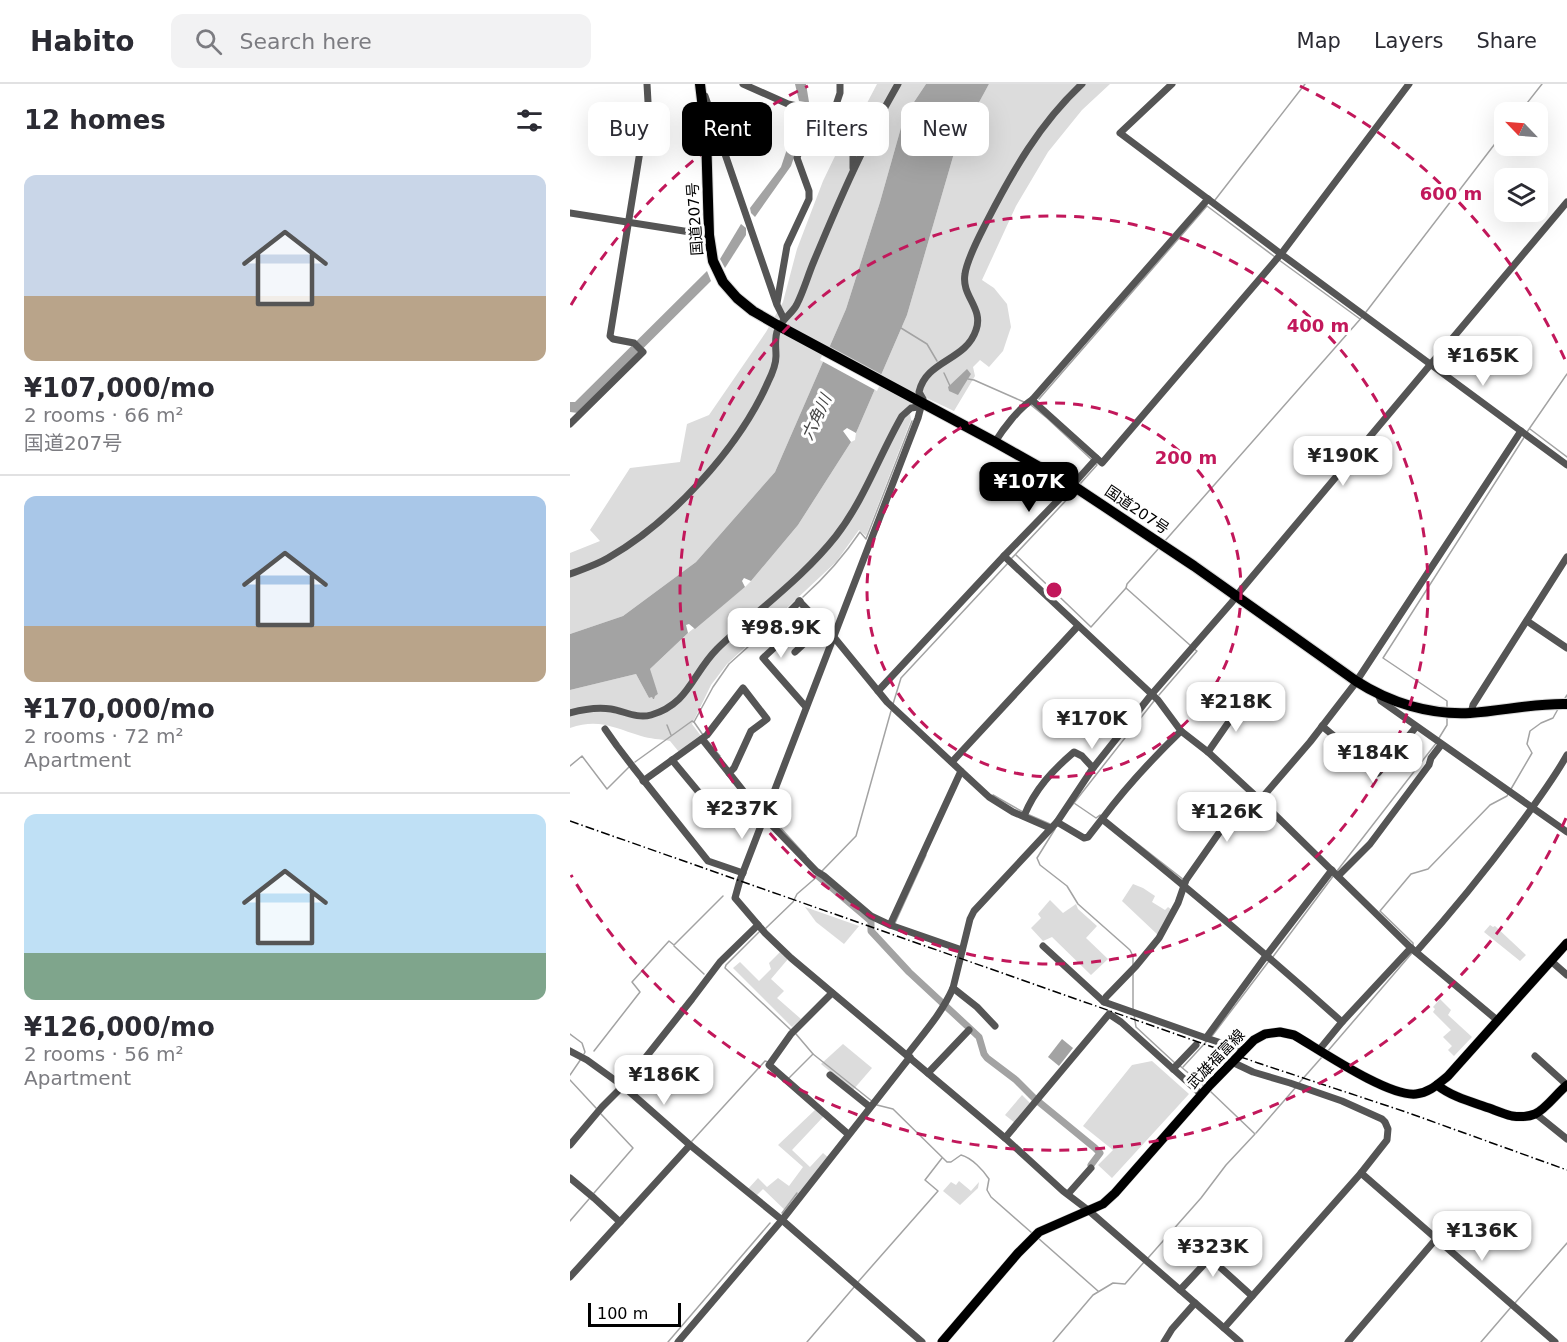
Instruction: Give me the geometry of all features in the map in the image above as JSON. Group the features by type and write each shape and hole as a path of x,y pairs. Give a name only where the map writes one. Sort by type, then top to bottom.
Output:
{"highway":[{"name":"国道207号","path":"701,84 706,134 709,236 713,261 723,282 753,311 783,325 1076,487 1378,694 1423,709 1447,712 1471,713 1561,704"}],"main road":[{"name":"武雄福富線","path":"942,1342 1036,1235 1103,1204 1115,1193 1254,1040 1265,1034 1280,1032 1293,1035 1397,1092 1408,1095 1428,1091 1448,1076 1567,943"},
{"path":"1437,1085 1451,1094 1511,1115 1526,1117 1536,1114 1567,1085"}],"street":[{"path":"570,424 574,415 644,352 634,343 613,339 610,336 648,102 647,84"},
{"path":"701,84 783,325"},
{"path":"743,84 784,102"},
{"path":"837,102 840,84"},
{"path":"570,574 605,560 642,536 699,483 728,450 753,413 768,382 776,358 775,338 796,307 852,171 898,84"},
{"path":"1082,84 1039,132 1009,180 984,227 964,279 964,286 978,319 977,330 965,348 927,373 920,384 919,392 922,399 918,418 735,898 791,958 1005,1138 1240,1342"},
{"path":"1172,84 1120,133 1211,201 1279,257 1364,315 1567,465"},
{"path":"1029,402 1094,460 1102,463 1279,257 1409,84"},
{"path":"777,305 787,246 809,199 809,191 797,156"},
{"path":"852,156 852,171"},
{"path":"995,442 1000,433 1211,201"},
{"path":"678,1342 782,1220 876,1100 944,1005 953,988 974,911 1055,825 1093,768 1567,202"},
{"path":"570,213 709,236"},
{"path":"570,713 591,708 648,716 667,709 681,699 715,651 814,562 837,534 852,512 902,416 921,403"},
{"path":"1260,800 1356,681 1525,434"},
{"path":"878,691 1076,487 1094,460"},
{"path":"1471,713 1473,705 1567,557"},
{"path":"1007,560 1154,697 1180,731 1208,752 1260,800 1413,950 1497,1020"},
{"path":"774,627 800,601 824,625 896,712 961,771 890,925"},
{"path":"806,707 763,658 812,613"},
{"path":"1527,621 1567,648"},
{"path":"795,652 824,625"},
{"path":"952,762 1080,628"},
{"path":"644,781 704,737 743,688 767,718 751,731 731,771"},
{"path":"1378,694 1381,701 1416,727 1567,832"},
{"path":"1208,752 1244,700"},
{"path":"1322,726 1378,773 1416,727"},
{"path":"605,729 708,861 743,873"},
{"path":"964,774 989,797 1084,838 1088,837 1120,795 1157,753 1180,731"},
{"path":"704,737 748,796 816,872 824,876 871,916 962,950"},
{"path":"1208,1039 1268,957 1335,873 1370,844 1429,765 1438,743"},
{"path":"1025,814 1053,770 1074,752 1082,756 1093,768"},
{"path":"1322,1052 1342,1022 1447,917 1532,808 1567,755"},
{"path":"672,760 720,819 748,796"},
{"path":"1104,1002 1159,938 1186,885 1228,820 1252,793"},
{"path":"1103,817 1186,885 1342,1022"},
{"path":"570,1145 599,1110 623,1086 720,962 761,928"},
{"path":"1043,946 1104,1002 1244,1050"},
{"path":"1551,961 1567,975"},
{"path":"953,988 977,1007 995,1026"},
{"path":"832,993 793,1032 769,1065 848,1134"},
{"path":"1005,1138 1109,1014 1206,1091"},
{"path":"928,1073 969,1030"},
{"path":"1176,1066 1196,1046"},
{"path":"570,1051 586,1059 623,1086 922,1342"},
{"path":"1535,1056 1567,1085"},
{"path":"1224,1328 1361,1173 1387,1140 1388,1129 1385,1122 1342,1101 1254,1072 1232,1062"},
{"path":"830,1076 870,1107"},
{"path":"1536,1114 1567,1139"},
{"path":"570,1277 690,1144"},
{"path":"1065,1192 1091,1168"},
{"path":"1361,1173 1554,1342"},
{"path":"570,1178 620,1222"},
{"path":"1348,1342 1436,1239"},
{"path":"1191,1241 1252,1296"},
{"path":"1180,1290 1210,1258"},
{"path":"1164,1342 1172,1329 1195,1303"}],"shaded area":[{"path":"877,84 926,84 914,102 901,102 901,128 846,309 775,472 696,562 623,616 570,634 570,553 600,541 590,530 630,468 680,462 687,424 709,415 766,332 783,302 797,249 835,156 889,156 889,102 868,102"},
{"path":"989,84 1110,84 1082,110 1048,152 1016,206 982,280 994,288 1007,304 1011,327 1003,351 989,367 980,360 973,367 975,376 954,411 918,394 909,407 911,420 866,536 859,530 836,562 727,664 711,685 692,724 701,736 679,752 670,741 644,737 606,725 590,724 570,728 570,690 636,674 649,698 658,694 649,670 688,633 751,581 798,525 851,442 855,440 907,315 953,156 989,156 989,102 979,102"},
{"path":"1133,884 1155,896 1152,902 1165,910 1168,907 1172,910 1158,935 1122,901"},
{"path":"1050,900 1063,913 1076,904 1078,909 1097,926 1086,938 1108,959 1091,975 1052,937 1043,941 1031,928 1041,918 1038,914"},
{"path":"805,907 859,926 844,944 816,922"},
{"path":"1490,925 1495,926 1526,955 1520,961 1484,932"},
{"path":"780,952 788,959 771,979 784,991 777,998 801,1019 792,1027 733,968 740,962 759,981 771,969 769,963"},
{"path":"1440,999 1451,1010 1448,1015 1472,1037 1454,1056 1448,1050 1452,1046 1443,1037 1451,1030 1433,1012 1435,1009 1433,1007"},
{"path":"843,1044 872,1068 853,1090 821,1064"},
{"path":"1152,1061 1189,1094 1112,1178 1098,1165 1113,1150 1083,1126 1132,1065"},
{"path":"1022,1095 1031,1104 1015,1123 1005,1115"},
{"path":"816,1109 824,1116 792,1150 810,1167 823,1153 831,1160 789,1214 763,1189 756,1196 748,1189 758,1178 767,1187 778,1178 789,1186 803,1167 778,1145"},
{"path":"959,1181 971,1191 979,1182 978,1188 960,1205 943,1191 951,1182 956,1185"}],"water":[{"path":"795,84 806,84 809,102 799,101"},
{"path":"926,84 989,84 979,102 914,102"},
{"name":"六角川","path":"901,128 901,156 953,156 907,315 856,433 847,428 843,431 851,442 798,525 751,581 744,578 742,581 745,587 695,629 689,624 686,625 688,633 650,669 658,694 654,699 649,698 636,674 570,690 570,634 623,616 696,562 775,472 846,309"},
{"path":"785,156 794,156 791,166 755,217 750,208 781,167"},
{"path":"741,224 746,228 746,235 725,268 720,259"},
{"path":"707,271 711,281 578,413 570,412 570,402 575,402"},
{"path":"967,369 971,374 958,395 949,391 948,387"},
{"path":"1062,1039 1073,1048 1059,1066 1048,1057"}],"pier":[{"path":"826,347 883,378 877,391 820,360"}],"waterway":[{"path":"1215,200 1305,84"},
{"path":"1528,102 1542,84"},
{"path":"1366,312 1494,145"},
{"path":"1039,399 1207,206 1275,257"},
{"path":"1279,260 1360,319"},
{"path":"1164,542 1363,316"},
{"path":"901,328 927,344 937,361"},
{"path":"944,373 950,386"},
{"path":"1527,432 1567,374"},
{"path":"968,379 1024,402"},
{"path":"1031,405 1092,460"},
{"path":"803,597 819,582 860,532 866,539 912,421"},
{"path":"1530,429 1567,457"},
{"path":"1447,707 1447,701 1383,658 1525,436"},
{"path":"1080,484 1096,464"},
{"path":"1011,559 1073,493"},
{"path":"1016,555 1091,627 1159,548"},
{"path":"893,704 901,678 1008,563"},
{"path":"1126,588 1191,646"},
{"path":"694,722 713,687 729,664 770,627"},
{"path":"1159,695 1197,651 1194,649"},
{"path":"1564,700 1567,695"},
{"path":"1070,808 1154,701"},
{"path":"1511,789 1532,753 1527,744 1530,731 1553,718 1558,709"},
{"path":"822,871 856,836 891,711"},
{"path":"1439,738 1447,725 1447,718"},
{"path":"635,762 692,721 703,735"},
{"path":"667,725 671,735"},
{"path":"706,739 720,756"},
{"path":"1337,871 1437,742"},
{"path":"570,766 582,756 607,789 629,767"},
{"path":"1413,946 1413,943 1380,911 1411,874 1428,869 1490,805 1508,794"},
{"path":"993,795 1023,812"},
{"path":"756,802 763,810"},
{"path":"1074,803 1096,818 1101,816"},
{"path":"1027,814 1050,824"},
{"path":"769,815 806,856"},
{"path":"1055,829 1037,858 1040,865 1067,886 1078,904 1130,950 1133,965"},
{"path":"1129,837 1184,880"},
{"path":"895,923 926,855"},
{"path":"766,928 793,902 797,894 819,875"},
{"path":"1272,958 1334,875"},
{"path":"818,876 871,921 871,931 909,972 979,1037 987,1058 1016,1080 1100,1153 1091,1165"},
{"path":"594,1051 640,992 632,982 669,941 674,945 723,896"},
{"path":"759,932 725,968 792,1031"},
{"path":"674,946 704,974"},
{"path":"1327,1052 1412,953"},
{"path":"1212,1036 1269,961"},
{"path":"1133,972 1133,1010"},
{"path":"1134,1014 1136,1027 1176,1064"},
{"path":"570,1034 582,1043 584,1054"},
{"path":"796,1034 813,1054 873,1102"},
{"path":"1183,1067 1206,1042"},
{"path":"789,1078 813,1054"},
{"path":"1299,1083 1322,1057"},
{"path":"570,1075 581,1059"},
{"path":"692,1141 765,1061 768,1062"},
{"path":"1180,1066 1204,1086"},
{"path":"570,1080 596,1108"},
{"path":"1256,1133 1296,1087"},
{"path":"1148,1258 1255,1134 1210,1091"},
{"path":"877,1105 893,1109 947,1162 961,1155 973,1162 989,1179 987,1190 991,1197 1032,1233"},
{"path":"594,1193 633,1148 601,1114"},
{"path":"858,1282 938,1191 925,1180 942,1158"},
{"path":"782,1213 797,1193"},
{"path":"570,1221 589,1199"},
{"path":"668,1342 770,1223"},
{"path":"1038,1238 1098,1291"},
{"path":"1515,1303 1567,1243"},
{"path":"1053,1342 1093,1295 1113,1283 1125,1284 1145,1261"},
{"path":"807,1342 855,1286"},
{"path":"1481,1342 1512,1306"}],"railway":[{"path":"570,821 1567,1170"}]}
